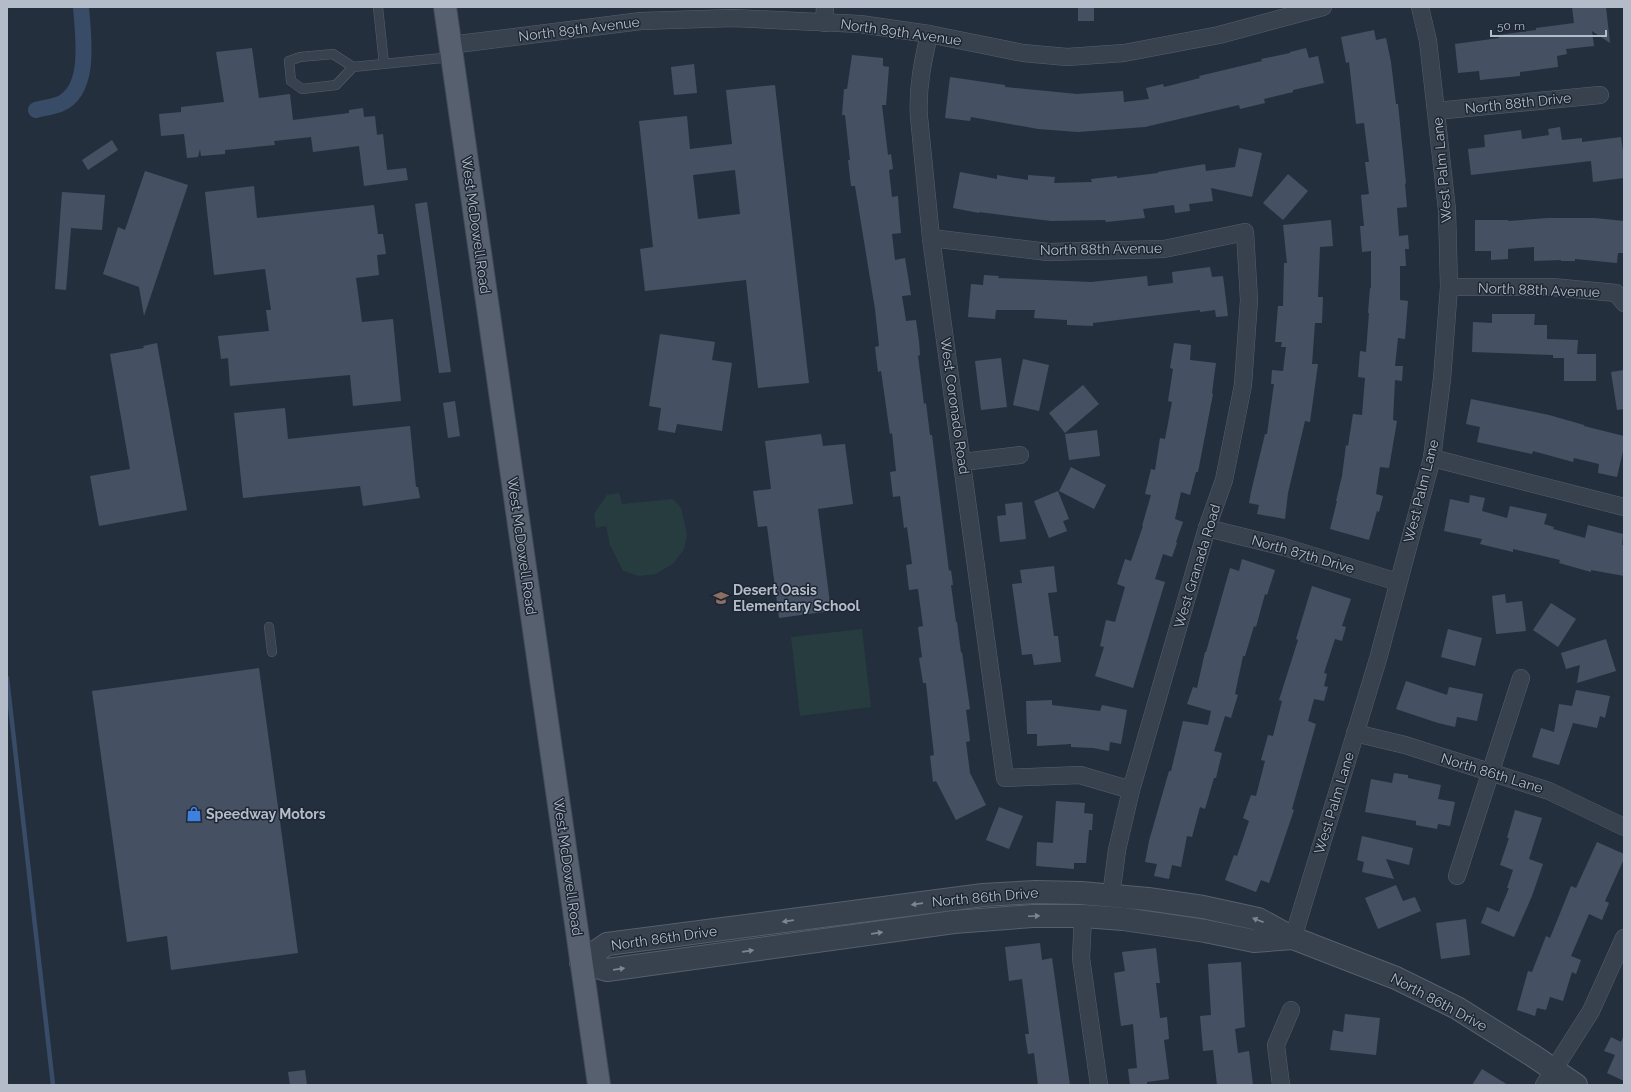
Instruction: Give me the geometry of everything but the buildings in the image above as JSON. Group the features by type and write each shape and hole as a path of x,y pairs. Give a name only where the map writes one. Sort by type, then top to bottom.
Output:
{"main road":[{"name":"West McDowell Road","path":"445,7 599,1085"}],"street":[{"name":"North 89th Avenue","path":"451,51 641,21 824,15 860,24 929,34 1023,53 1067,57 1124,53 1219,34 1323,7"},
{"name":"West Palm Lane","path":"1292,938 1378,659 1432,458 1442,379 1449,287 1447,210 1428,41 1420,7"},
{"name":"West Coronado Road","path":"929,34 918,99 931,238 963,462 1005,778 1080,775 1131,790"},
{"name":"North 88th Drive","path":"1436,111 1600,95"},
{"name":"North 88th Avenue","path":"931,238 1048,252 1164,249 1245,232"},
{"name":"West Granada Road","path":"1111,896 1117,850 1131,790 1207,528 1224,480 1243,385 1249,300 1245,232"},
{"name":"North 88th Avenue","path":"1449,287 1552,287 1616,293 1624,303"},
{"path":"963,462 1020,455"},
{"path":"1432,458 1624,507"},
{"name":"North 87th Drive","path":"1207,528 1284,547 1398,582"},
{"path":"1457,876 1521,678"},
{"name":"North 86th Lane","path":"1355,733 1406,745 1549,791 1624,827"},
{"name":"North 86th Drive","path":"581,962 607,944 983,895 1036,892 1148,899 1203,906 1258,919 1292,938 1396,978 1450,1005 1549,1077 1576,1085"},
{"path":"1010,893 1011,917"},
{"name":"North 86th Drive","path":"581,962 607,970 954,922 1033,916 1083,916 1172,925 1254,941 1292,938"},
{"path":"1083,916 1081,958 1099,1085"},
{"path":"1549,1077 1591,1011 1624,938"},
{"path":"1281,1085 1276,1045 1291,1010"}],"lane":[{"path":"378,7 384,64"},
{"path":"353,67 336,85 302,88 291,81 289,61 300,57 333,54 353,67 384,64 451,51"},
{"path":"269,627 272,652"}],"green space":[{"path":"619,493 622,504 673,499 681,508 687,534 684,549 674,563 656,574 639,576 623,571 610,545 606,526 596,528 594,514 607,495"},
{"path":"862,629 871,707 800,716 791,637"}],"waterway":[{"path":"36,110 60,104 70,97 77,87 81,75 84,46 81,7"},
{"path":"7,678 53,1085"}],"place":[{"name":"Desert Oasis Elementary School","path":"721,598"},
{"name":"Speedway Motors","path":"194,814"}]}
